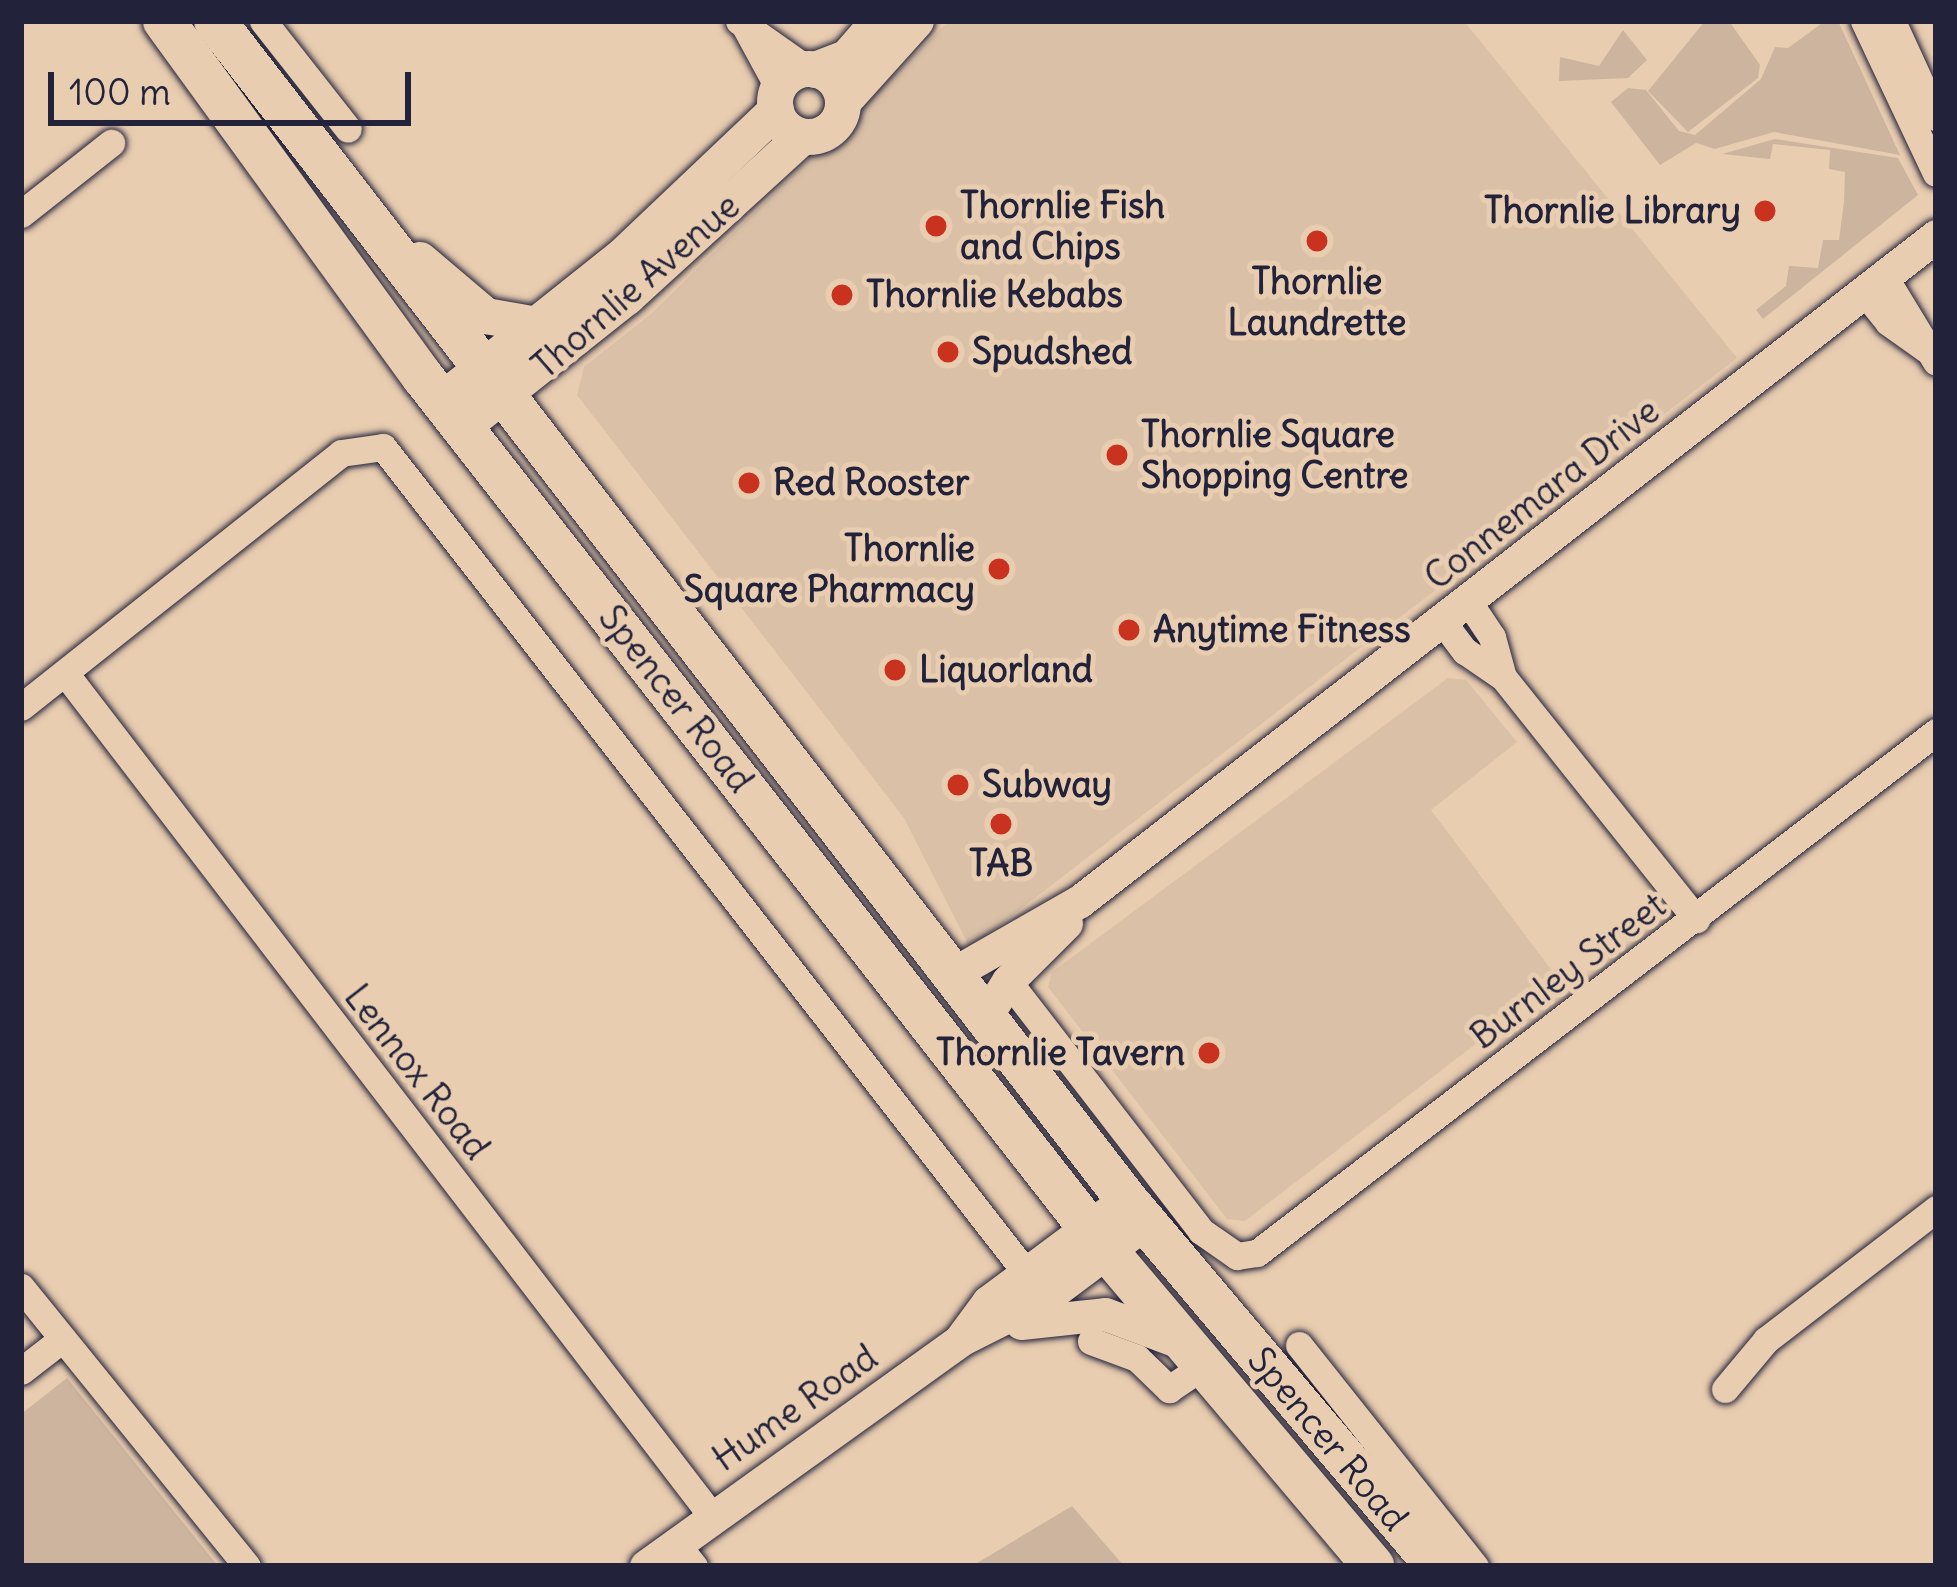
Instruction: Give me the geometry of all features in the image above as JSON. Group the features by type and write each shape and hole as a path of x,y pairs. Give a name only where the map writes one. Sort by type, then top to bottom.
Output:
{"main road":[{"name":"Spencer Road","path":"164,21 452,414 1098,1240 1358,1558"},
{"name":"Spencer Road","path":"214,21 952,974 997,999 1136,1211 1436,1566"},
{"name":"Thornlie Avenue","path":"495,382 537,325 796,95 847,58 879,21"},
{"name":"Thornlie Avenue","path":"796,95 827,132 843,102 916,21"},
{"path":"796,95 835,81 843,102"},
{"name":"Thornlie Avenue","path":"452,414 721,212 796,95"},
{"path":"681,201 721,212"},
{"path":"374,230 400,237 446,290 485,316 537,325"},
{"path":"738,699 731,733 868,913 881,958"},
{"path":"1221,1311 1240,1357 1368,1508 1380,1542 1358,1558"}],"street":[{"path":"262,21 348,129"},
{"path":"1864,21 1936,173"},
{"path":"1892,21 1936,117"},
{"path":"742,25 796,95"},
{"path":"21,214 111,143"},
{"name":"Connemara Drive","path":"952,974 1081,902 1936,236"},
{"path":"1874,284 1932,357"},
{"path":"21,707 341,453 383,447 1027,1274"},
{"path":"1455,611 1492,637 1503,677 1696,919"},
{"name":"Lennox Road","path":"65,673 711,1515"},
{"name":"Burnley Street","path":"1237,1256 1257,1253 1936,732"},
{"name":"Connemara Drive","path":"997,999 1081,902"},
{"name":"Spencer Road","path":"997,999 1201,1231 1237,1256 1221,1311"},
{"path":"1725,1389 1766,1340 1936,1208"},
{"name":"Hume Road","path":"994,1329 1136,1211"},
{"name":"Hume Road","path":"960,1340 988,1302 1027,1274 1098,1240"},
{"path":"21,1287 247,1566"},
{"name":"Hume Road","path":"646,1566 685,1554 711,1515 960,1340 1070,1312 1105,1314 1190,1355"},
{"path":"21,1371 61,1340"},
{"name":"Spencer Road","path":"1091,1341 1137,1358 1169,1389 1190,1355"},
{"name":"Spencer Road","path":"1299,1345 1475,1566"}],"shaded area":[{"name":"Thornlie Square Shopping Centre","path":"949,21 1464,21 1737,358 970,948 904,818 577,395 584,367 651,314"},
{"path":"1705,21 1729,21 1760,65 1758,78 1688,132 1648,91"},
{"path":"1825,21 1838,21 1900,155 1774,132 1715,149 1696,143 1660,165 1611,102 1628,88 1646,90 1679,131 1695,135 1761,79 1775,47 1788,48"},
{"path":"1623,30 1647,60 1628,78 1559,81 1560,57 1599,66"},
{"path":"1775,139 1898,158 1918,195 1763,319 1756,310 1786,286 1789,266 1818,268 1823,240 1839,240 1844,202 1845,172 1829,169 1830,150 1773,144 1770,159 1722,154"},
{"path":"1448,678 1466,680 1517,742 1431,810 1559,980 1245,1221 1227,1219 1048,987 1052,972"},
{"path":"67,1378 218,1566 21,1566 21,1414"},
{"path":"1072,1506 1124,1566 972,1566"}],"place":[{"name":"Thornlie Library","path":"1765,211"},
{"name":"Thornlie Fish and Chips","path":"936,226"},
{"name":"Thornlie Laundrette","path":"1317,241"},
{"name":"Thornlie Kebabs","path":"842,295"},
{"name":"Spudshed","path":"948,352"},
{"name":"Thornlie Square Shopping Centre","path":"1117,455"},
{"name":"Red Rooster","path":"749,483"},
{"name":"Thornlie Square Pharmacy","path":"999,569"},
{"name":"Anytime Fitness","path":"1129,630"},
{"name":"Liquorland","path":"895,670"},
{"name":"Subway","path":"958,785"},
{"name":"TAB","path":"1001,824"},
{"name":"Thornlie Tavern","path":"1209,1053"}]}
